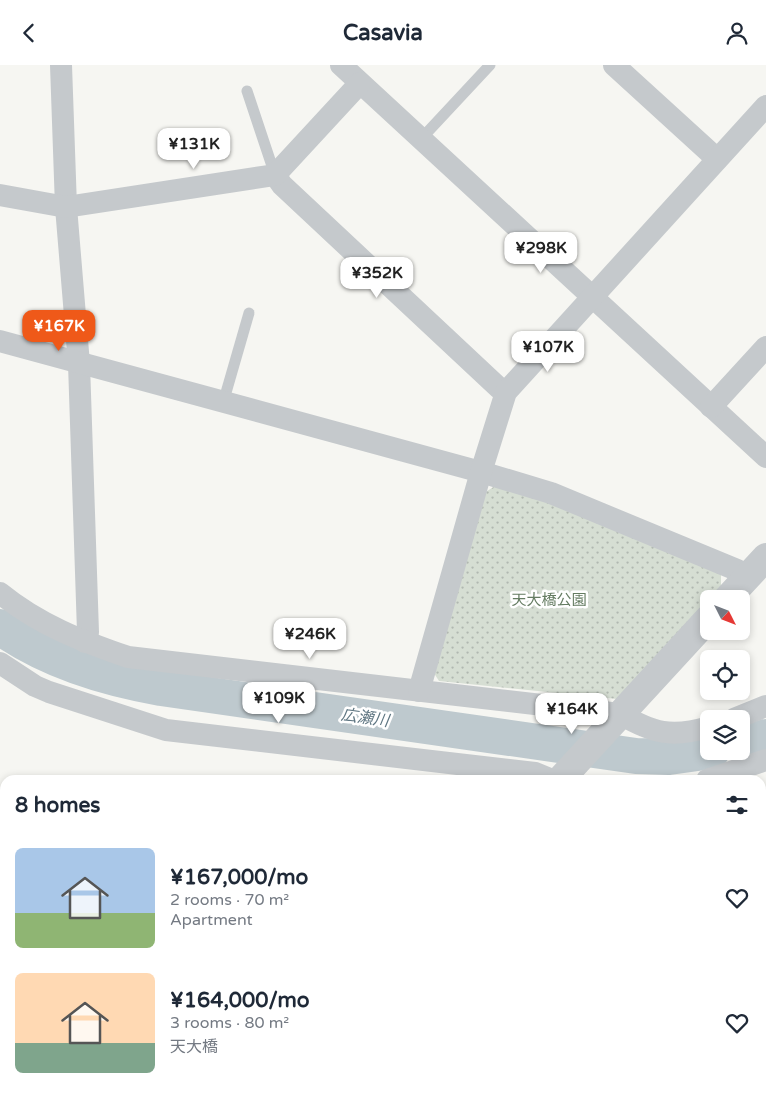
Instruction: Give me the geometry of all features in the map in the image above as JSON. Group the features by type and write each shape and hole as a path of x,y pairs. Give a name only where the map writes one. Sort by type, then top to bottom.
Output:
{"street":[{"path":"61,65 66,207 79,364 88,632 85,642"},
{"path":"340,65 766,457"},
{"path":"614,65 717,159"},
{"path":"0,195 66,207 275,175 360,83"},
{"path":"419,691 481,472 506,392 766,106"},
{"path":"275,175 289,192 506,392"},
{"path":"0,341 481,472 551,493 737,570 746,579"},
{"path":"711,407 766,347"},
{"path":"736,590 766,557"},
{"path":"0,593 36,618 85,642 128,657 419,691 613,721 660,732 700,729"},
{"path":"561,775 700,629"},
{"path":"0,663 35,686 49,692 166,730 552,775"},
{"path":"750,712 766,706"},
{"path":"722,775 766,760"}],"lane":[{"path":"421,139 490,65"},
{"path":"247,91 275,175"},
{"path":"223,403 249,313"}],"green space":[{"name":"天大橋公園","path":"495,486 551,501 721,574 721,587 718,590 700,590 700,610 617,699 439,681 432,670 484,493"}],"waterway":[{"name":"広瀬川","path":"0,627 37,649 77,667 118,679 161,688 636,756 669,757 700,753"},
{"name":"広瀬川","path":"750,742 766,737"}]}
